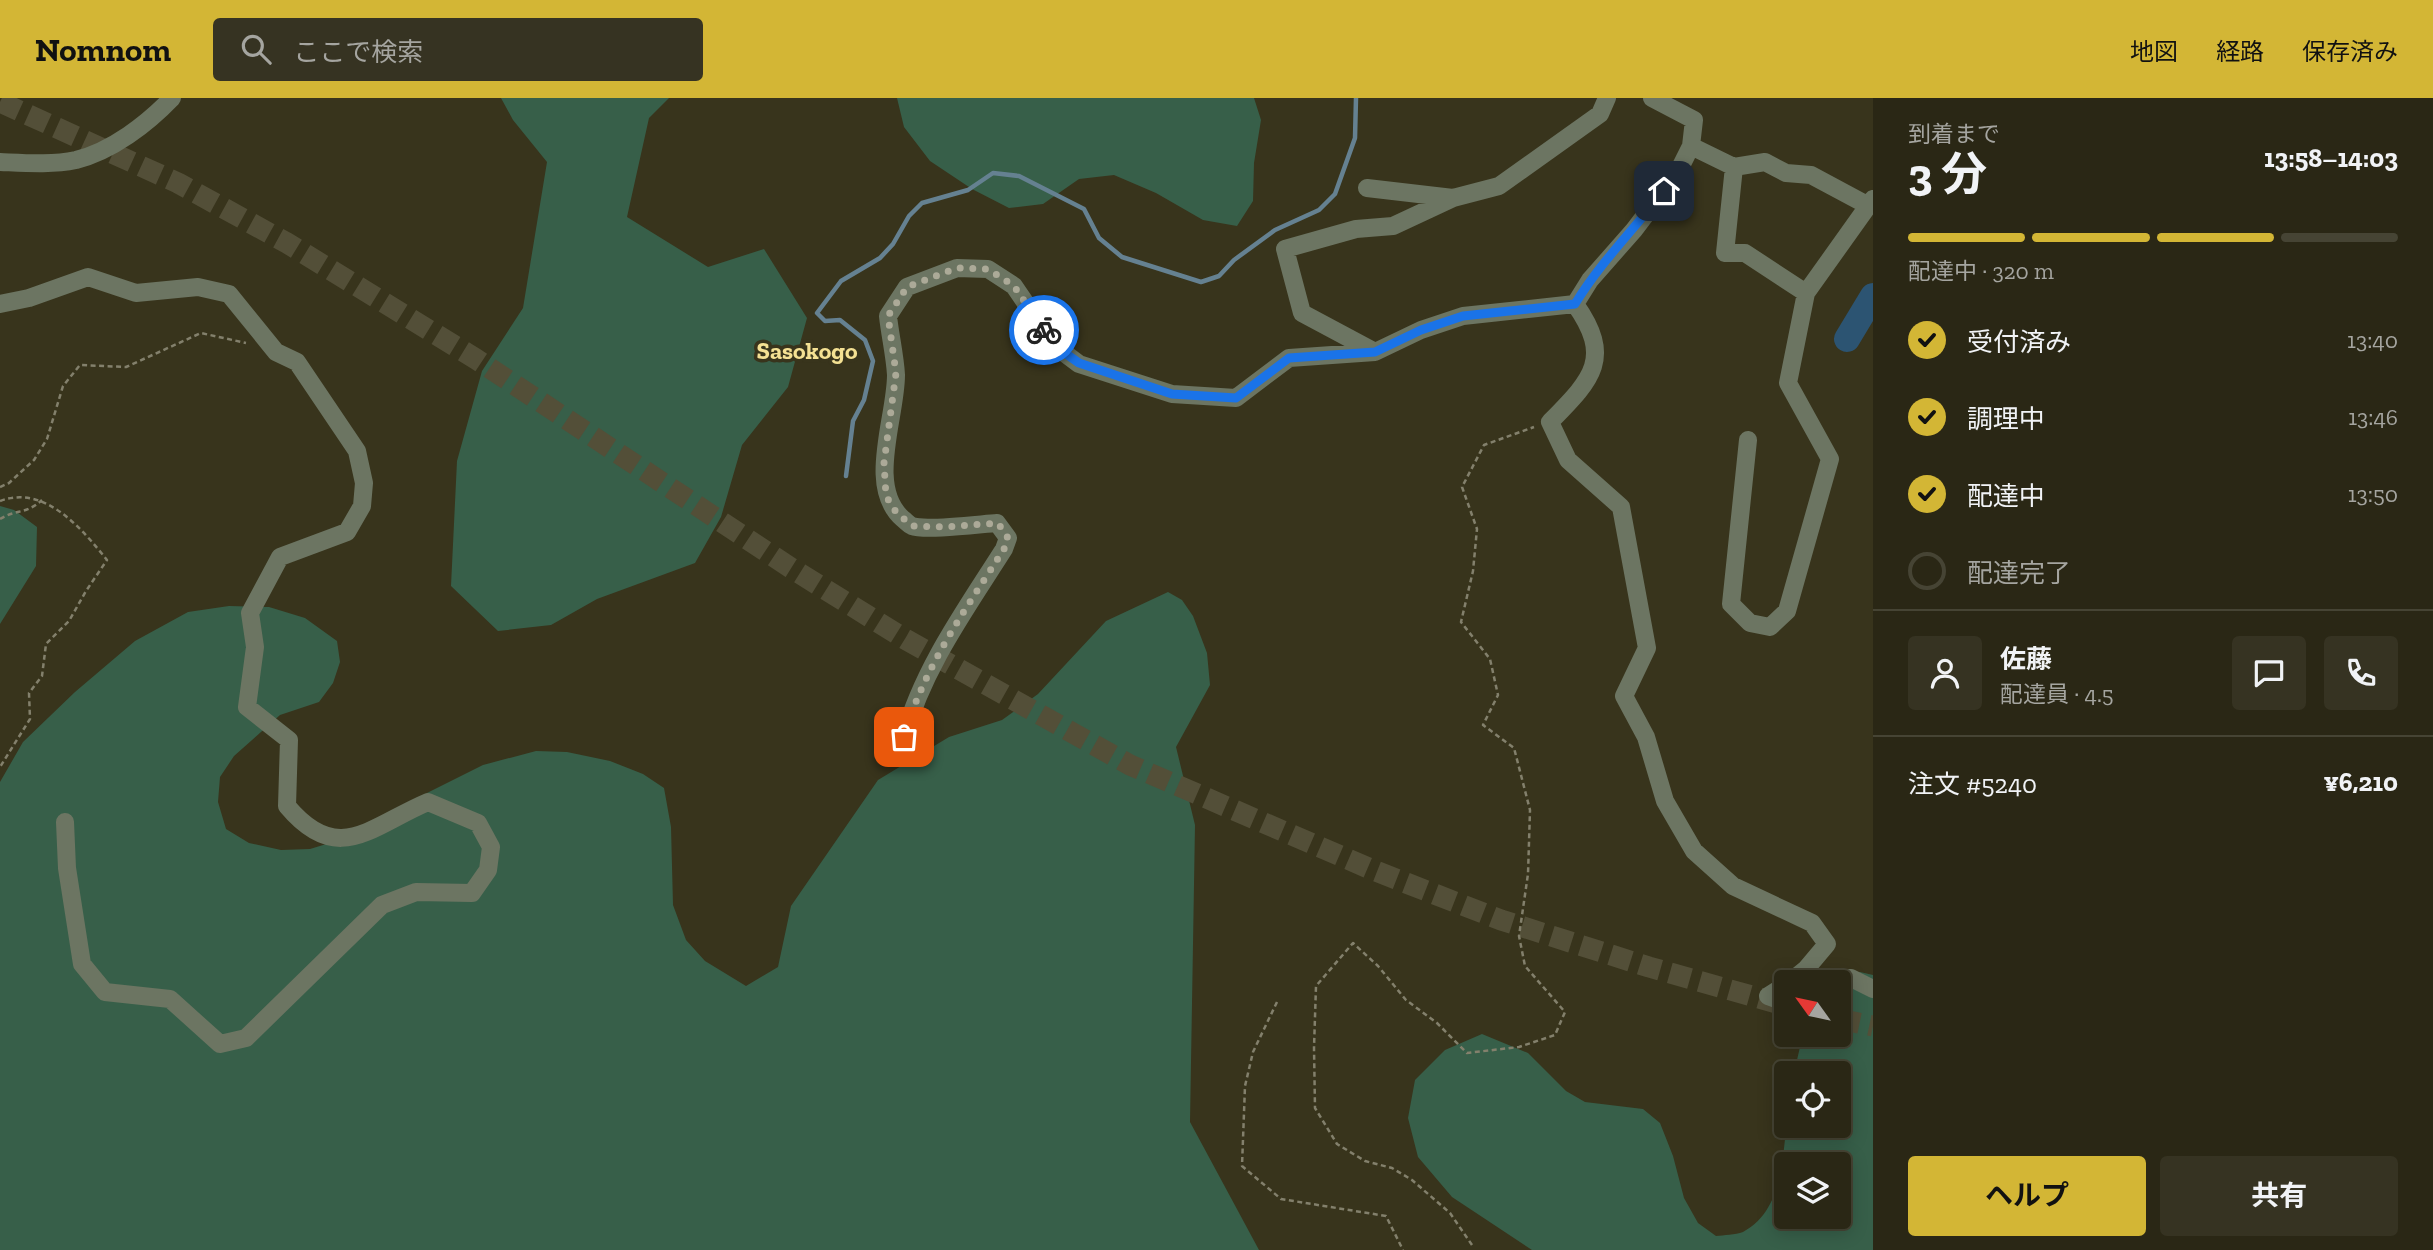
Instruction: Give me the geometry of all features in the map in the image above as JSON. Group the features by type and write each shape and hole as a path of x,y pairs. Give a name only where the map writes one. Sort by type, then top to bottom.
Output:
{"street":[{"path":"0,162 52,163 78,160 108,148 159,112 172,98"},
{"path":"1375,352 1302,313 1285,249 1356,229 1392,226 1453,198 1499,186 1600,114 1607,98"},
{"path":"1575,304 1590,280 1634,230 1678,172 1691,146 1693,120 1651,98"},
{"path":"1691,146 1734,167 1765,162 1786,173 1811,175 1871,203 1806,293 1787,383 1830,459 1787,611 1770,627 1749,623 1731,604 1748,440"},
{"path":"1734,167 1725,253 1745,253 1806,293"},
{"path":"1367,188 1453,198"},
{"path":"904,737 909,718 939,651 1004,549 1008,538 998,523 945,527 912,526 896,512 886,496 884,463 896,373 888,316 907,287 957,268 988,269 1014,286 1055,346 1079,363 1172,394 1236,398 1289,358 1375,352 1421,330 1463,316 1575,304"},
{"path":"0,304 29,298 88,277 136,293 198,287 229,294 276,352 297,362 357,451 364,483 362,506 347,532 280,556 250,613 254,647 247,706 289,740 287,806 303,825 331,838 358,837 428,802 478,823 491,847 488,870 472,893 416,892 382,905 246,1038 220,1044 170,999 105,992 82,964 67,868 65,822"},
{"path":"1575,304 1589,325 1595,341 1596,360 1578,393 1550,422 1568,460 1621,507 1647,648 1625,696 1646,737 1665,801 1694,851 1733,886 1812,923 1828,944 1805,970"},
{"path":"1852,978 1873,989"}],"path":[{"path":"0,487 34,460 47,439 63,386 80,365 127,367 201,333 276,352"},
{"path":"1472,1245 1450,1213 1412,1180 1392,1168 1365,1161 1337,1144 1315,1108 1316,986 1353,943 1378,966 1406,1000 1437,1023 1467,1053 1519,1047 1555,1035 1565,1012 1525,966 1519,936 1528,874 1530,810 1514,748 1483,726 1499,695 1490,659 1461,622 1474,571 1477,529 1462,487 1484,445 1550,422"},
{"path":"0,501 13,496 42,500 81,527 107,561 86,590 69,621 46,644 42,676 29,693 30,719 0,767"},
{"path":"0,519 6,515 29,511 42,500"},
{"path":"1277,1002 1253,1052 1245,1086 1242,1166 1281,1199 1386,1216 1403,1250"}],"green space":[{"path":"501,98 669,98 649,118 627,217 708,267 764,249 807,318 788,387 742,445 721,517 695,563 597,599 551,625 498,631 451,586 457,461 482,371 523,308 547,162 513,120"},
{"path":"897,98 1254,98 1261,120 1254,163 1253,201 1237,226 1203,220 1156,193 1114,175 1079,179 1043,204 1009,208 972,189 930,161 904,127"},
{"path":"0,506 14,510 37,527 36,566 0,624"},
{"path":"1168,592 1182,600 1193,616 1207,653 1210,685 1176,747 1195,825 1190,1122 1259,1250 0,1250 0,782 23,742 75,692 135,641 188,612 229,606 269,607 305,618 337,641 340,662 333,683 319,702 280,715 234,756 220,777 218,802 226,829 249,843 281,850 310,849 356,835 403,805 483,765 536,751 567,752 610,761 643,774 664,788 671,827 673,905 686,940 705,961 746,986 778,967 791,906 878,780 949,737 1002,720 1038,694 1106,621"},
{"path":"1860,972 1873,975 1873,1250 1532,1250 1452,1197 1418,1157 1408,1118 1415,1080 1445,1050 1482,1034 1528,1053 1566,1091 1585,1102 1643,1109 1660,1123 1673,1156 1684,1198 1698,1223 1716,1236 1743,1232 1756,1223 1766,1211 1774,1194 1774,1229 1851,1229 1851,1152 1783,1152 1785,1138 1851,1138 1851,1061 1797,1061 1800,1047 1852,1046 1852,974"}],"waterway":[{"path":"846,476 853,421 864,400 873,361 865,340 840,320 825,321 817,313 841,281 880,258 893,244 909,216 922,203 968,190 993,173 1019,176 1084,209 1099,238 1122,257 1201,282 1219,276 1234,260 1275,230 1319,210 1335,194 1355,138 1356,98"},
{"path":"1847,339 1873,296"}],"tunnel":[{"path":"0,102 178,183 287,243 476,359 791,568 905,639 1130,765 1373,870 1501,920 1649,967 1774,1002"},
{"path":"1852,1022 1873,1026"}],"way so far":[{"path":"904,737 909,718 939,651 1004,549 1008,538 998,523 945,527 912,526 896,512 886,496 884,463 896,373 888,316 907,287 957,268 988,269 1014,286 1044,330"}],"district":[{"name":"Sasokogo","path":"807,351"}],"route":[{"path":"1044,330 1055,346 1079,363 1172,394 1236,398 1289,358 1375,352 1421,330 1463,316 1575,304 1590,280 1664,191"}]}
